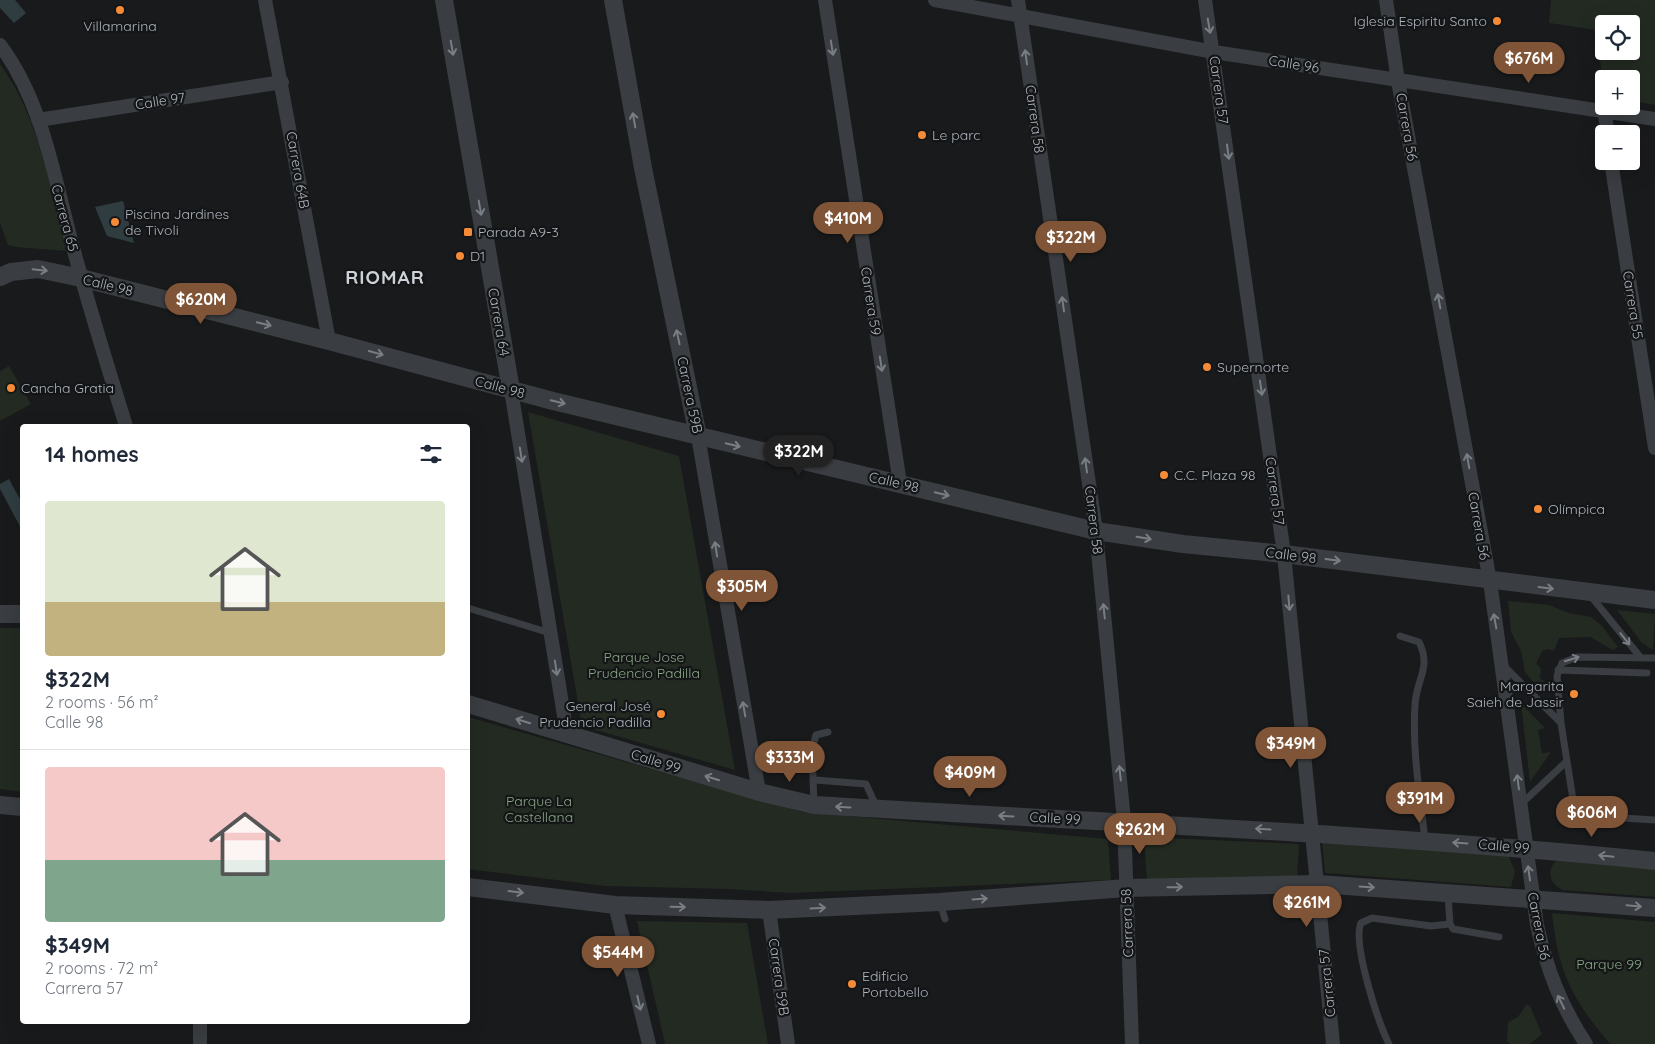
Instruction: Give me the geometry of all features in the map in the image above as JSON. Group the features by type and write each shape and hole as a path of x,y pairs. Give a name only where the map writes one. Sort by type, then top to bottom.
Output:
{"street":[{"name":"Carrera 64B","path":"265,0 282,82 329,341"},
{"name":"Carrera 64","path":"444,0 511,390 566,734"},
{"name":"Carrera 59B","path":"613,0 643,168 698,436 759,792"},
{"name":"Carrera 59","path":"825,0 900,483"},
{"name":"Calle 96","path":"935,0 1020,14 1214,52 1595,108"},
{"name":"Carrera 58","path":"1018,0 1096,531 1124,822 1132,1044"},
{"name":"Carrera 57","path":"1205,0 1214,52 1284,554 1333,1044"},
{"name":"Carrera 56","path":"1386,0 1398,80 1490,581 1503,665 1533,898 1541,943 1552,983 1568,1016 1586,1044"},
{"name":"Carrera 65","path":"0,45 26,85 38,120 81,278 125,424"},
{"name":"Calle 97","path":"38,120 282,82"},
{"name":"Calle 96","path":"1635,115 1655,119"},
{"name":"Carrera 55","path":"1612,170 1655,448"},
{"name":"Calle 98","path":"0,277 11,272 38,269 81,278 329,341 511,390 1096,531 1182,544 1284,554 1655,600"},
{"path":"0,614 20,614"},
{"name":"Calle 99","path":"470,705 759,792 814,805 1312,832 1647,858"},
{"path":"0,805 20,808"},
{"path":"470,886 615,905 769,910 942,911 1126,888 1318,884 1655,908"},
{"path":"615,905 649,1044"},
{"name":"Carrera 59B","path":"769,910 788,1044"},
{"path":"1331,1019 1343,1044"},
{"path":"200,1024 200,1044"}],"lane":[{"path":"1588,593 1641,658"},
{"path":"470,609 550,633"},
{"path":"1400,636 1419,642 1425,660 1415,702 1413,740 1415,773 1425,840"},
{"path":"1655,658 1576,656 1567,659 1558,670 1561,723 1571,800 1578,811 1590,816 1655,820"},
{"path":"1503,665 1561,723"},
{"path":"1558,670 1647,673"},
{"path":"814,805 815,780 812,750 818,734 828,732"},
{"path":"1521,805 1566,762"},
{"path":"815,780 866,784 878,809"},
{"path":"1448,893 1450,924 1453,930 1499,937"},
{"path":"1389,1044 1360,955 1357,931 1361,922 1372,918 1431,926 1450,924"}],"green space":[{"path":"1551,0 1655,0 1655,105 1640,102 1640,70 1601,70 1600,60 1640,60 1640,15 1595,15 1595,30 1549,23"},
{"path":"0,64 25,107 34,130 42,154 66,251 8,245 0,223"},
{"name":"Cancha Gratia","path":"9,366 31,404 0,421 0,371"},
{"name":"Parque Jose Prudencio Padilla","path":"528,412 679,456 735,770 582,726"},
{"path":"1508,601 1549,605 1569,613 1591,617 1602,626 1618,647 1613,650 1590,637 1559,638 1554,651 1549,649 1542,651 1536,664 1541,668 1540,678 1546,683 1546,691 1541,692 1525,672 1521,651 1511,632"},
{"path":"1617,610 1655,614 1653,650 1642,643"},
{"path":"0,628 20,628 20,792 0,789"},
{"path":"1521,703 1545,728 1538,730 1542,753 1551,752 1530,782"},
{"name":"Parque La Castellana","path":"470,718 802,812 1108,839 1111,880 790,893 729,889 605,886 470,869"},
{"path":"1144,837 1299,844 1297,879 1147,883"},
{"path":"1322,841 1508,855 1515,871 1511,887 1325,873"},
{"path":"1557,860 1655,869 1655,897 1563,890 1552,881 1550,872"},
{"name":"Parque 99","path":"1552,913 1655,922 1655,1044 1610,1044 1597,1028 1577,998 1563,969 1558,952"},
{"path":"637,921 747,923 768,1044 665,1044"},
{"path":"1526,1005 1530,1006 1542,1034 1530,1044 1510,1044 1507,1041 1508,1022 1518,1017"}],"shaded area":[{"path":"0,0 15,0 26,13 14,23 0,8"},
{"name":"Piscina Jardines de Tivoli","path":"123,201 134,243 107,236 95,207"},
{"path":"9,479 20,499 20,526 0,489 0,484"}],"place":[{"name":"Villamarina","path":"120,10"},
{"name":"Iglesia Espiritu Santo","path":"1497,21"},
{"name":"Le parc","path":"922,135"},
{"name":"Piscina Jardines de Tivoli","path":"115,222"},
{"name":"Parada A9-3","path":"468,232"},
{"name":"D1","path":"460,256"},
{"name":"Supernorte","path":"1207,367"},
{"name":"Cancha Gratia","path":"11,388"},
{"name":"C.C. Plaza 98","path":"1164,475"},
{"name":"Olímpica","path":"1538,509"},
{"name":"Margarita Saieh de Jassir","path":"1574,694"},
{"name":"General José Prudencio Padilla","path":"661,714"},
{"name":"Edificio Portobello","path":"852,984"}],"district":[{"name":"RIOMAR","path":"385,277"}]}
